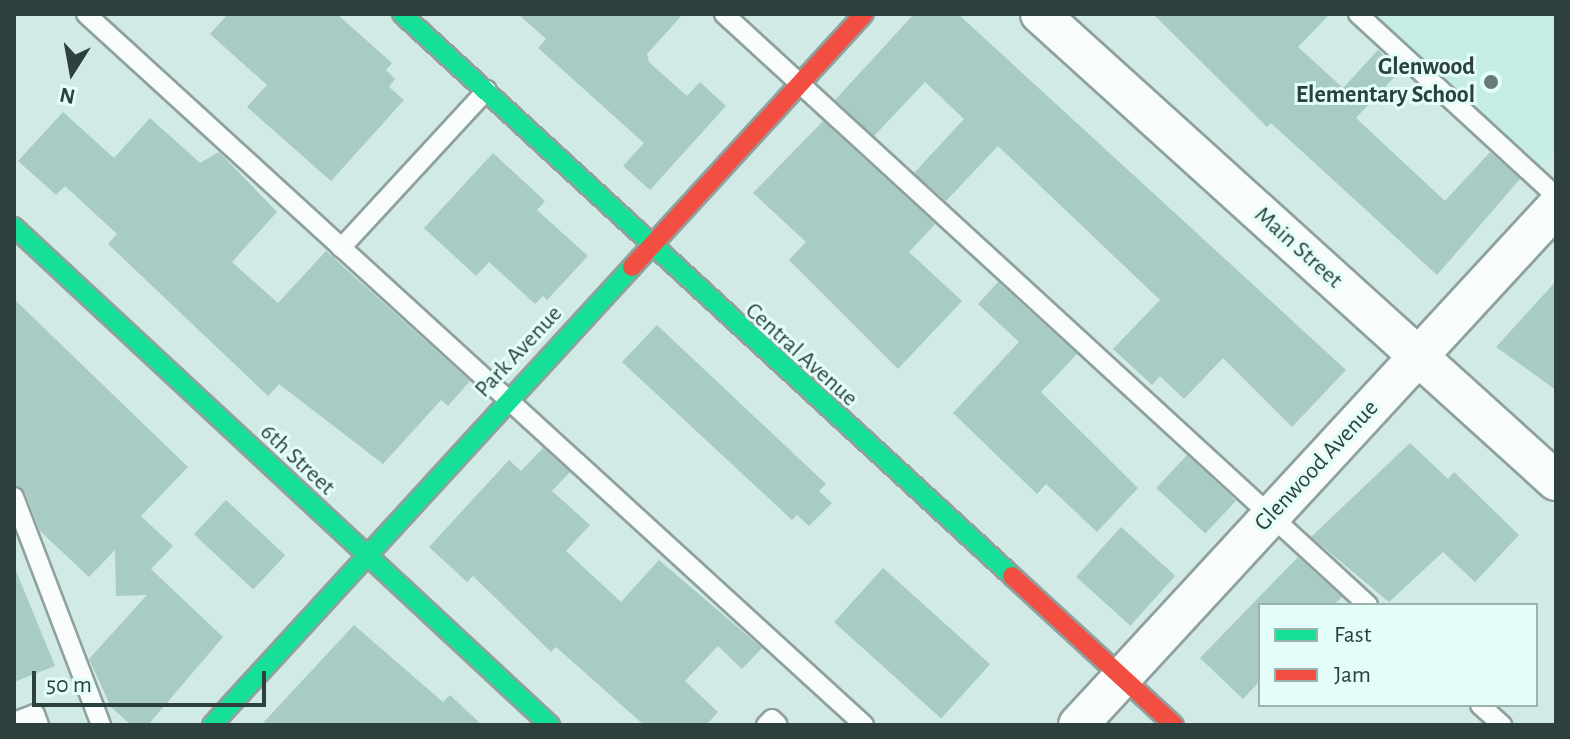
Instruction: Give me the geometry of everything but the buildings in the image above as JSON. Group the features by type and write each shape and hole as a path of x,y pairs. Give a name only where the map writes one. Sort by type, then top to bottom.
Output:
{"street":[{"name":"Central Avenue","path":"402,14 487,90 647,248 1174,725"},
{"name":"Park Avenue","path":"212,725 364,555 864,14"},
{"name":"Main Street","path":"1040,14 1556,481"},
{"name":"Glenwood Avenue","path":"1078,725 1556,207"},
{"name":"6th Street","path":"14,227 550,725"}],"lane":[{"path":"86,14 864,725"},
{"path":"724,14 1269,518 1366,603"},
{"path":"1358,14 1556,196"},
{"path":"341,248 487,90"},
{"path":"14,497 101,725"},
{"path":"1482,707 1502,725"},
{"path":"225,710 242,725"},
{"path":"14,722 35,714 39,725"},
{"path":"766,725 772,719 778,725"}],"shaded area":[{"name":"Glenwood Elementary School","path":"1351,14 1556,14 1556,150 1530,178"}],"traffic: fast":[{"path":"402,14 1012,576"},
{"path":"14,227 550,725"},
{"path":"212,725 632,267"}],"traffic: jam":[{"path":"632,267 864,14"},
{"path":"1012,576 1174,725"}],"place":[{"name":"Glenwood Elementary School","path":"1491,82"}]}
